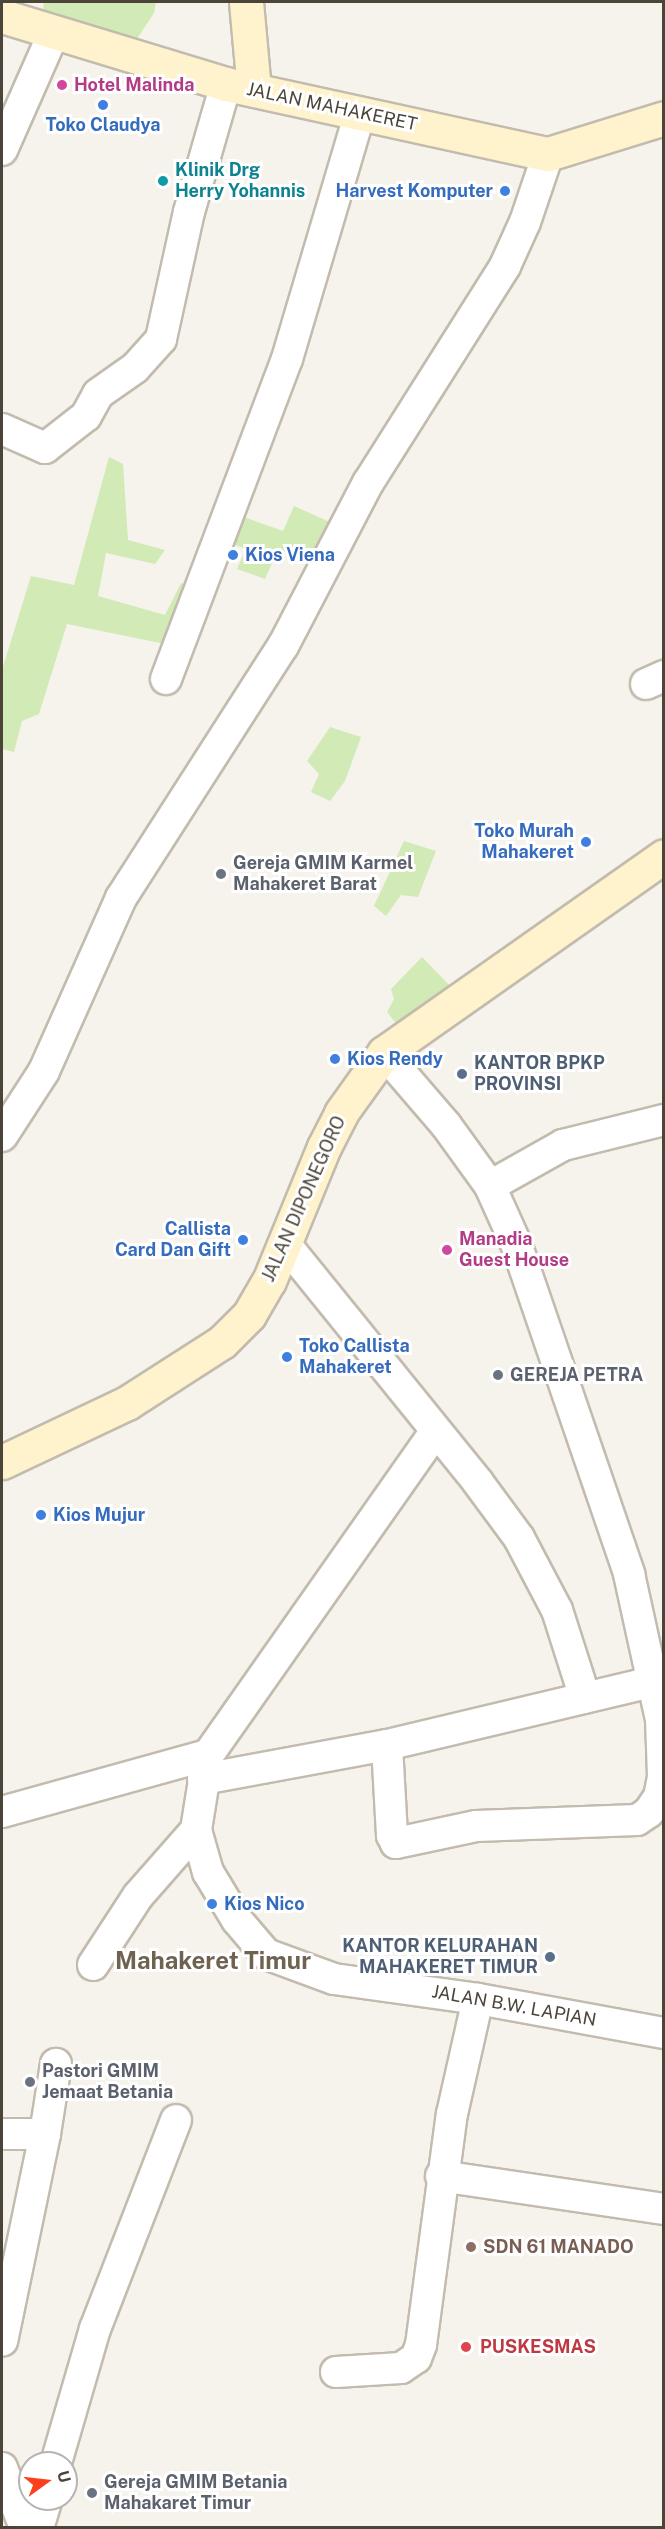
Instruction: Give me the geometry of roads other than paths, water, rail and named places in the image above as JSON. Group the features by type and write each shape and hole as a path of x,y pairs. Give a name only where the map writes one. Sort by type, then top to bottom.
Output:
{"main road":[{"path":"240,87 246,2"},
{"name":"JALAN MAHAKERET","path":"2,16 240,87 548,154 663,118"},
{"name":"JALAN DIPONEGORO","path":"2,1462 127,1402 222,1342 249,1315 286,1245 336,1122 384,1053 663,856"}],"street":[{"path":"2,150 54,32"},
{"path":"2,429 45,448 86,416 98,394 135,368 161,339 189,212 240,87"},
{"path":"166,679 287,359 360,113"},
{"path":"2,1136 44,1071 121,898 283,646 368,483 505,266 525,222 548,154"},
{"path":"384,1053 446,1125 490,1186 517,1246 628,1574 659,1680 663,1777 659,1797 649,1812 637,1820 476,1826 396,1843 392,1835 387,1745"},
{"path":"490,1186 563,1145 663,1120"},
{"path":"286,1245 435,1432 477,1480 519,1539 556,1610 585,1698"},
{"path":"205,1767 435,1432"},
{"path":"2,1812 205,1767 387,1745 659,1680"},
{"name":"JALAN B.W. LAPIAN","path":"205,1767 196,1830 208,1872 237,1920 266,1954 334,1979 478,1999 663,2033"},
{"path":"93,1965 138,1896 196,1830"},
{"path":"336,2372 401,2368 416,2358 421,2344 441,2176 478,1999"},
{"path":"2,2341 45,2134 56,2064"},
{"path":"59,2451 95,2329 176,2120"},
{"path":"2,2134 45,2134"},
{"path":"441,2176 663,2209"},
{"path":"2,2468 25,2528"},
{"path":"39,2528 44,2511"}],"place":[{"name":"Hotel Malinda","path":"62,85"},
{"name":"Toko Claudya","path":"103,105"},
{"name":"Klinik Drg Herry Yohannis","path":"163,181"},
{"name":"Harvest Komputer","path":"505,191"},
{"name":"Kios Viena","path":"233,555"},
{"name":"Toko Murah Mahakeret","path":"586,842"},
{"name":"Gereja GMIM Karmel Mahakeret Barat","path":"221,874"},
{"name":"Kios Rendy","path":"335,1059"},
{"name":"KANTOR BPKP PROVINSI","path":"462,1074"},
{"name":"Callista Card Dan Gift","path":"243,1240"},
{"name":"Manadia Guest House","path":"447,1250"},
{"name":"Toko Callista Mahakeret","path":"287,1357"},
{"name":"GEREJA PETRA","path":"498,1375"},
{"name":"Kios Mujur","path":"41,1515"},
{"name":"Kios Nico","path":"212,1904"},
{"name":"KANTOR KELURAHAN MAHAKERET TIMUR","path":"550,1957"},
{"name":"Pastori GMIM Jemaat Betania","path":"30,2082"},
{"name":"SDN 61 MANADO","path":"471,2247"},
{"name":"PUSKESMAS","path":"466,2347"},
{"name":"Gereja GMIM Betania Mahakaret Timur","path":"92,2493"}],"district":[{"name":"Mahakeret Timur","path":"213,1961"}]}
